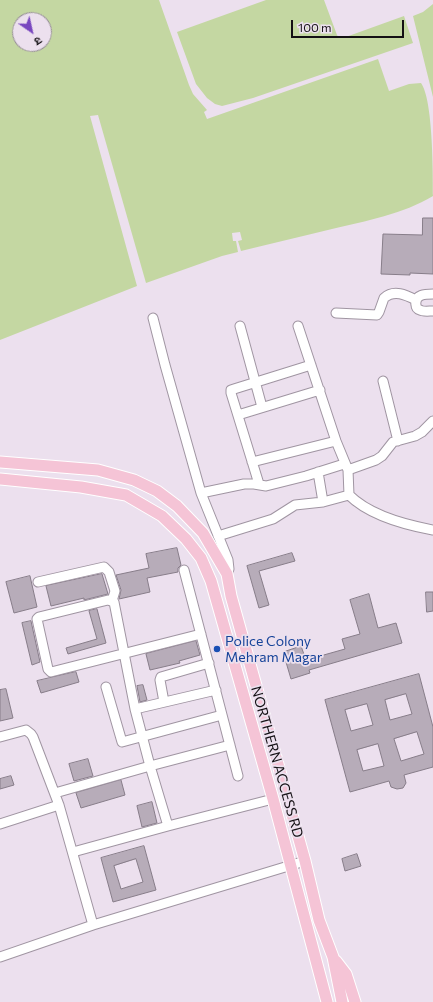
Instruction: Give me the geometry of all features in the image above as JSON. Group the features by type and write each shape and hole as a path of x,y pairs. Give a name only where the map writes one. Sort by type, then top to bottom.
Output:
{"main road":[{"name":"NORTHERN ACCESS RD","path":"0,462 98,470 134,480 157,492 178,506 203,533 227,574 231,596 305,861 319,920 333,957 342,1002"},
{"name":"NORTHERN ACCESS RD","path":"0,479 81,487 126,495 162,516 186,539 201,558 217,600 328,1002"},
{"path":"217,600 231,596"},
{"path":"333,957 346,974 355,1002"}],"street":[{"path":"336,313 376,315 379,312 384,298 392,293 407,295 416,300"},
{"path":"416,300 421,295 433,294"},
{"path":"416,300 416,305 420,310 433,311"},
{"path":"153,318 164,365 201,493 230,566 227,574"},
{"path":"240,326 262,407"},
{"path":"298,326 346,467 349,495 359,504 371,510 410,525 433,530"},
{"path":"259,484 231,390 312,365"},
{"path":"382,381 398,441"},
{"path":"238,415 320,390"},
{"path":"201,493 244,484 259,484 266,486 318,472 376,460 382,456 391,444 418,435 433,421"},
{"path":"252,462 336,441"},
{"path":"318,472 322,502"},
{"path":"218,536 272,519 294,504 322,502 349,495"},
{"path":"38,582 104,567 109,572 115,591 112,601 135,708 168,826"},
{"path":"184,570 238,776"},
{"path":"112,601 108,600 92,603 39,617 37,621 50,672 201,634"},
{"path":"164,702 160,680 161,677 209,663"},
{"path":"106,687 121,741 142,737 222,715"},
{"path":"135,708 216,690"},
{"path":"0,738 26,730 31,734 59,805 93,925"},
{"path":"55,793 230,745"},
{"path":"72,852 273,799"},
{"path":"0,824 59,805"},
{"path":"0,957 93,925 305,861"}],"green space":[{"path":"0,0 159,0 189,85 193,94 207,110 204,112 207,119 378,59 389,91 409,84 421,83 428,104 430,120 433,196 409,208 384,216 241,251 238,241 242,240 240,232 232,233 233,241 236,241 238,252 222,256 146,283 98,115 90,116 137,286 0,340"},
{"path":"266,0 324,0 339,38 343,38 404,16 413,43 253,98 222,106 215,104 207,98 196,84 177,32"},
{"path":"433,4 433,97 413,16 423,12"}],"building":[{"path":"423,218 433,218 433,274 381,274 383,234 422,235"},
{"path":"177,548 181,565 178,568 178,572 147,578 150,592 119,599 121,590 116,575 149,568 146,554"},
{"path":"292,553 295,561 259,571 269,605 259,608 247,566"},
{"path":"102,574 108,594 51,606 46,586"},
{"path":"30,576 37,607 14,613 6,582"},
{"path":"426,592 433,592 433,611 427,612"},
{"path":"369,594 378,628 396,623 402,643 309,670 310,673 291,679 283,652 301,646 306,660 345,649 342,639 360,634 350,600"},
{"path":"97,609 106,643 68,654 66,648 97,639 89,611"},
{"path":"31,621 40,662 32,665 22,623"},
{"path":"196,641 200,655 179,661 180,663 150,670 146,654"},
{"path":"76,672 79,682 41,693 37,681"},
{"path":"419,674 433,727 433,767 404,775 406,783 403,788 397,789 391,787 389,781 350,792 325,700","holes":["406,694 412,714 390,720 385,700","367,704 373,725 351,731 345,710","417,732 424,754 401,761 394,739","378,744 384,766 363,771 357,750"]},
{"path":"143,685 147,700 140,702 137,686"},
{"path":"6,689 13,718 0,721 0,690"},
{"path":"88,759 93,776 74,781 69,764"},
{"path":"11,776 14,785 0,789 0,779"},
{"path":"121,780 125,795 81,808 76,793"},
{"path":"152,802 157,823 142,827 137,806"},
{"path":"144,846 156,890 113,902 101,858","holes":["136,859 143,882 121,889 114,866"]},
{"path":"357,854 361,866 345,871 342,859"}],"place":[{"name":"Police Colony Mehram Magar","path":"217,649"}]}
